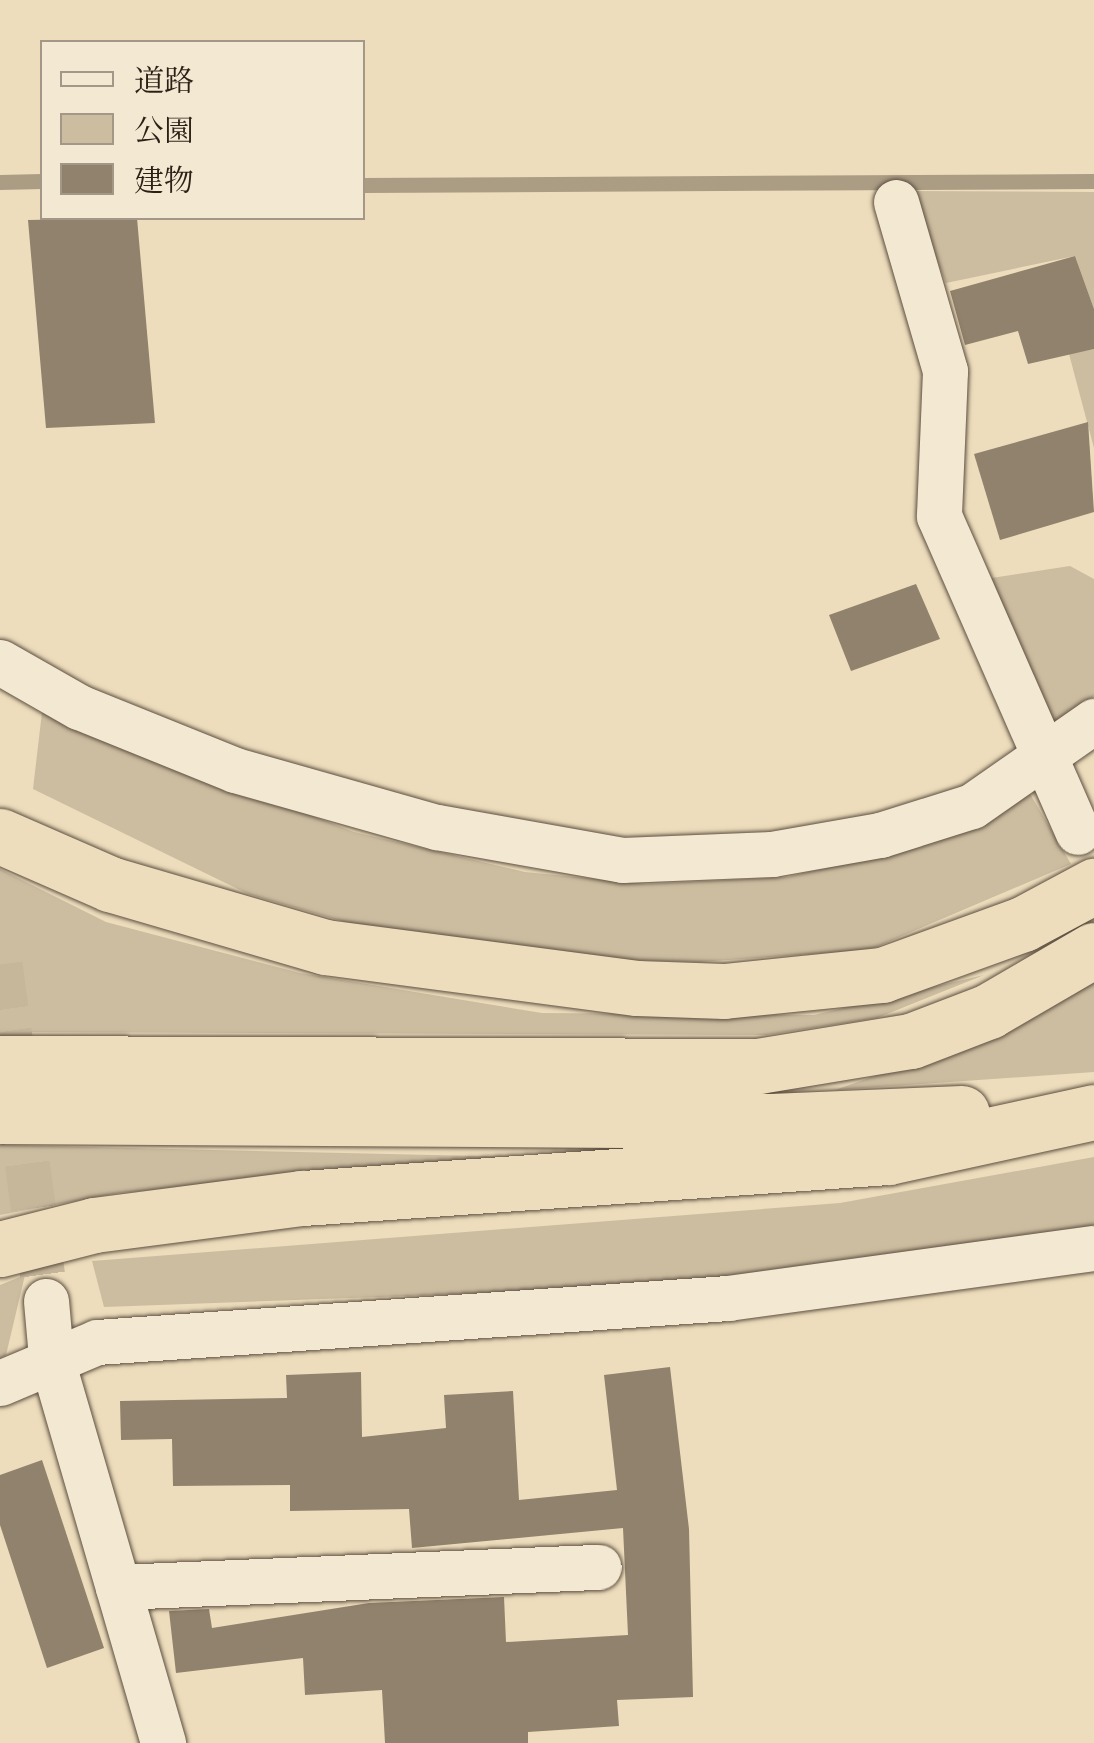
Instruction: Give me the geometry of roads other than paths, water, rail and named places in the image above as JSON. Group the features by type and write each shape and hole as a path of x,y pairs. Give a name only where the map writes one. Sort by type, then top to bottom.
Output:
{"highway":[{"path":"0,836 110,884 324,947 637,988 740,990 882,976 1023,924 1094,886"},
{"path":"0,1063 758,1066 911,1041 989,1011 1094,950"},
{"path":"0,1116 789,1121 1094,1096"},
{"path":"0,1249 94,1225 303,1198 888,1157 1094,1112"}],"street":[{"path":"896,202 945,371 939,516 1041,762 1078,832"},
{"path":"0,662 78,707 235,770 437,827 622,860 772,854 880,835 972,806 1041,762 1094,721"},
{"path":"0,1383 51,1357 98,1342 300,1324 728,1298 1094,1248"},
{"path":"46,1301 51,1357 163,1743"},
{"path":"118,1588 600,1567"}],"waterway":[{"path":"0,182 40,181"},
{"path":"365,185 1094,181"}],"tunnel":[{"path":"0,964 46,1301"}]}
